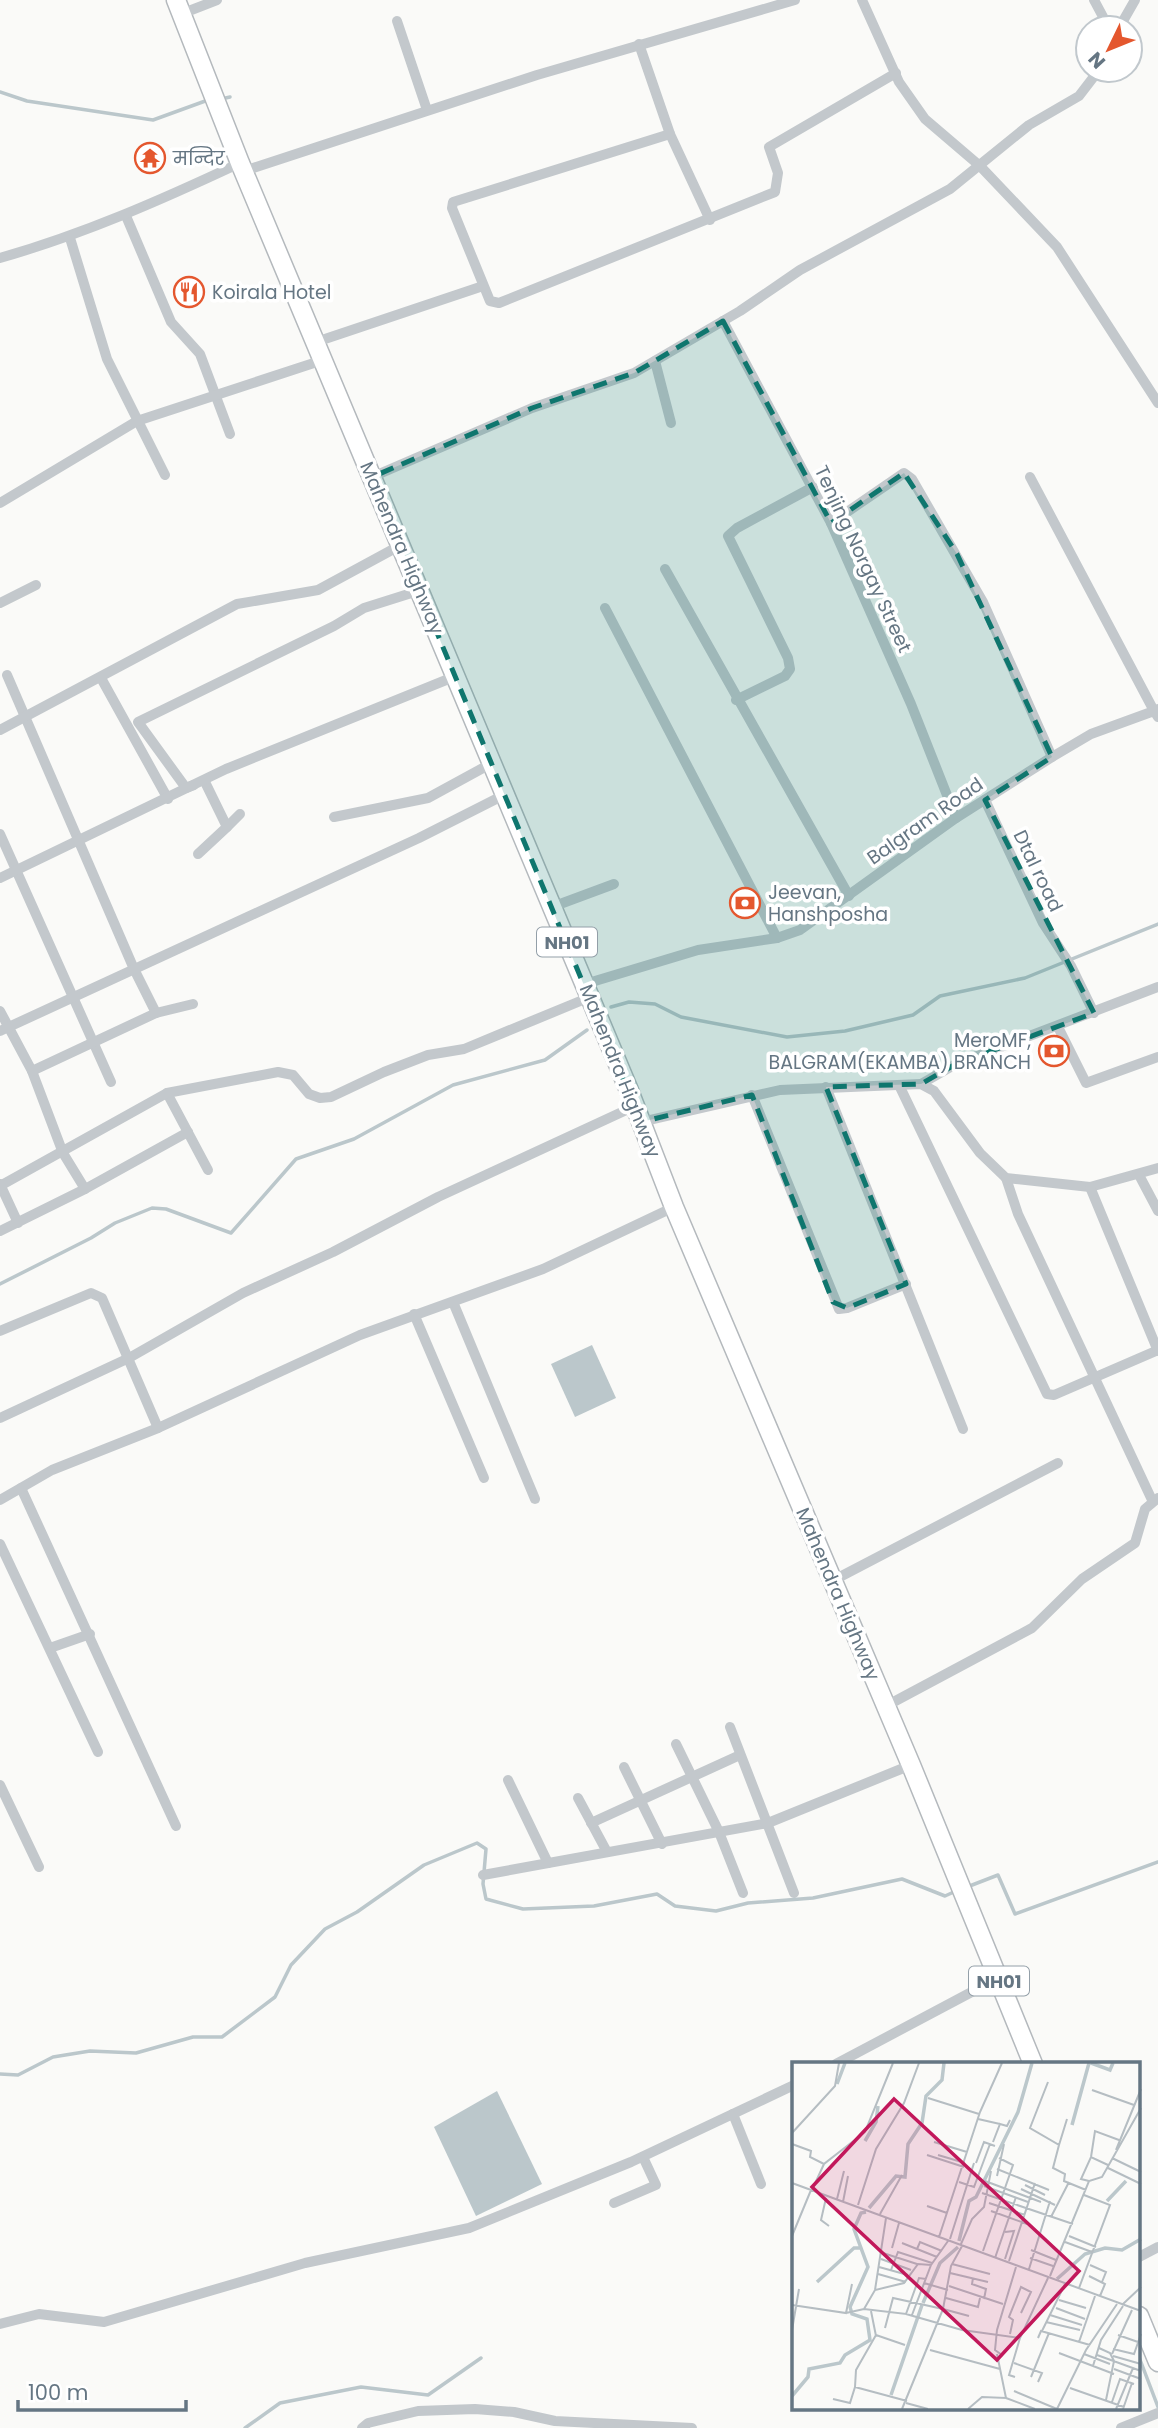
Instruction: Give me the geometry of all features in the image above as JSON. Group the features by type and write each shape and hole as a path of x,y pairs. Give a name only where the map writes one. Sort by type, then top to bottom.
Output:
{"highway":[{"name":"Mahendra Highway","path":"179,7 242,167 587,990 674,1208 911,1765 1032,2062"},
{"path":"1140,2318 1158,2362"}],"street":[{"path":"179,7 217,0"},
{"path":"0,258 70,238 242,167 639,44 795,0"},
{"path":"863,0 896,73 925,120 980,166 1056,247 1158,403"},
{"path":"397,21 427,110"},
{"path":"639,44 670,134 710,220"},
{"path":"670,134 456,199 452,208 491,301 499,303 775,192 778,173 769,147 808,127 896,73"},
{"path":"372,477 532,408 634,373 723,321 800,270 950,189 1029,125 1079,96 1088,84"},
{"path":"126,216 171,322 200,354 230,433"},
{"path":"70,238 107,359 165,475"},
{"path":"316,342 483,286"},
{"name":"Tenjing Norgay Street","path":"723,321 831,523 911,704 956,818"},
{"path":"0,502 137,421 323,360"},
{"path":"655,361 671,423"},
{"path":"831,523 904,473 912,479 983,602 1052,757"},
{"path":"1030,477 1157,712"},
{"path":"736,700 785,676 790,669 783,647 728,536 737,528 813,487"},
{"path":"0,730 237,604 318,590 401,545"},
{"path":"664,569 849,895"},
{"path":"0,603 36,585"},
{"path":"421,590 364,608 334,626 138,722 186,789 226,769 456,676"},
{"path":"605,608 778,938"},
{"path":"6,675 134,969 156,1013"},
{"path":"101,678 169,799"},
{"name":"Balgram Road","path":"0,1185 63,1153 167,1093 278,1072 293,1075 309,1094 320,1098 331,1097 428,1055 464,1049 587,990 698,950 778,938 800,930 956,818 1052,757 1091,734 1157,712"},
{"path":"334,817 428,798 492,764"},
{"path":"0,878 205,782 226,769"},
{"path":"205,782 227,827"},
{"path":"3,1029 504,795"},
{"name":"Dtal road","path":"985,800 1043,923 1067,960 1094,1013"},
{"path":"198,854 240,814"},
{"path":"0,834 71,999 111,1082"},
{"path":"552,907 614,884"},
{"path":"0,1418 129,1358 243,1293 333,1252 472,1180 638,1114 752,1095 826,1087 921,1084 956,1065 1158,987"},
{"path":"32,1071 156,1013 193,1004"},
{"path":"0,1012 3,1029 32,1071 63,1153 85,1189"},
{"path":"1058,1027 1086,1083 1158,1057"},
{"path":"886,1706 1032,1628 1082,1579 1135,1543 1145,1509 1155,1499 1018,1214 1006,1178 980,1153 934,1091 921,1084"},
{"path":"900,1085 1047,1394 1054,1395 1158,1350 1090,1187"},
{"path":"826,1087 963,1429"},
{"path":"167,1093 208,1170"},
{"path":"752,1095 839,1309 906,1284"},
{"path":"0,1231 85,1189 188,1132"},
{"path":"1006,1178 1090,1187 1158,1168"},
{"path":"1139,1175 1158,1210"},
{"path":"0,1185 18,1223"},
{"path":"0,1500 52,1470 158,1428 360,1335 543,1269 674,1208"},
{"path":"0,1331 91,1293 97,1294 102,1298 158,1428"},
{"path":"453,1302 535,1499"},
{"path":"414,1314 484,1478"},
{"path":"832,1581 1058,1464"},
{"path":"21,1488 176,1826"},
{"path":"0,1544 98,1752"},
{"path":"50,1648 90,1634"},
{"path":"730,1727 794,1893"},
{"path":"676,1744 719,1832 743,1893"},
{"path":"591,1823 740,1755"},
{"path":"483,1875 662,1844 768,1822 911,1765"},
{"path":"624,1767 662,1844"},
{"path":"508,1780 548,1863"},
{"path":"0,1785 39,1867"},
{"path":"578,1798 607,1852"},
{"path":"840,2062 998,1978"},
{"path":"0,2324 39,2314 104,2322 305,2263 469,2228 565,2194 792,2086"},
{"path":"733,2114 761,2184"},
{"path":"614,2203 656,2185 643,2157"},
{"path":"1140,2256 1158,2247"},
{"path":"362,2428 368,2423 418,2412 475,2409 514,2412 555,2421 692,2428"},
{"path":"1121,2428 1158,2413"}],"highlighted area":[{"path":"723,321 831,523 904,473 957,554 1052,757 985,800 1094,1013 956,1064 921,1084 826,1087 906,1284 847,1308 833,1302 752,1095 641,1122 372,477 532,408 634,373"}],"shaded area":[{"path":"592,1345 616,1398 575,1417 551,1364"},
{"path":"497,2091 542,2184 476,2216 434,2127"}],"waterway":[{"path":"0,92 27,101 153,120 208,100"},
{"path":"221,99 230,97"},
{"path":"611,1007 629,1002 655,1004 681,1017 787,1037 845,1031 913,1015 940,996 1025,978 1158,924"},
{"path":"0,1284 115,1223 152,1208 166,1209 231,1233 296,1159 354,1139 453,1085 545,1060 587,1030"},
{"path":"0,2074 18,2075 53,2057 90,2051 136,2053 193,2037 222,2037 275,1997 291,1965 325,1929 357,1912 424,1865 477,1843 486,1849 483,1884 486,1899 523,1909 594,1906 657,1894 675,1906 716,1911 748,1903 813,1898 902,1879 945,1896 956,1891"},
{"path":"967,1887 998,1875 1015,1914 1158,1862"},
{"path":"245,2428 280,2403 361,2387 428,2395 481,2358"},
{"path":"1140,2360 1158,2407"}],"place":[{"name":"मन्दिर","path":"150,158"},
{"name":"Koirala Hotel","path":"189,292"},
{"name":"Jeevan, Hanshposha","path":"745,903"},
{"name":"MeroMF, BALGRAM(EKAMBA) BRANCH","path":"1054,1051"}]}
